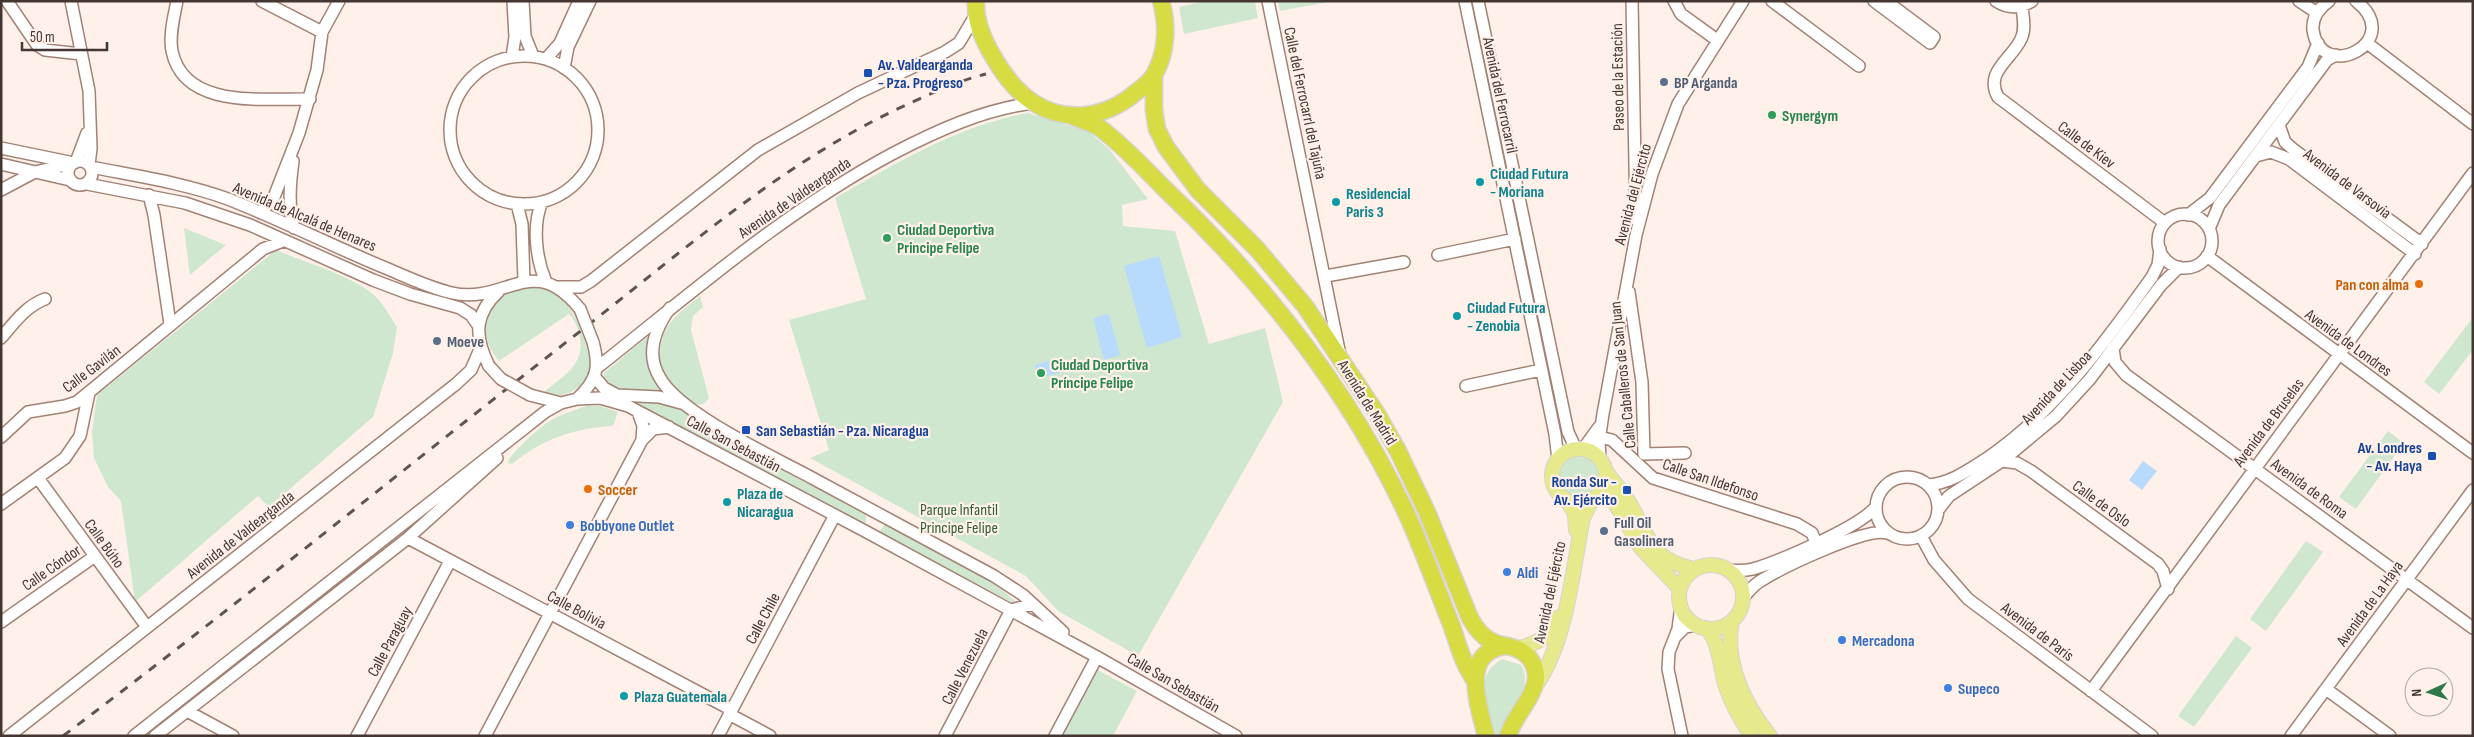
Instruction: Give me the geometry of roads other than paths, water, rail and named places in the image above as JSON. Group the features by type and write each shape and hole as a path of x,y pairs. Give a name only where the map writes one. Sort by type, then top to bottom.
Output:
{"highway":[{"path":"1072,116 1088,116 1111,110 1130,98 1154,76 1162,56 1165,35 1165,15 1162,1"},
{"path":"976,8 986,44 1003,74 1034,103"},
{"name":"Avenida de Madrid","path":"1154,76 1155,120 1157,129 1166,147 1198,190 1257,249 1305,306 1341,359 1398,451 1443,549 1470,618 1486,638 1528,657 1535,668 1534,688"},
{"name":"Avenida de Madrid","path":"1034,103 1098,127 1116,142 1211,233 1268,296 1311,350 1350,408 1391,481 1426,559 1465,665 1476,682 1486,736"},
{"path":"1476,682 1478,662 1492,649 1511,648"},
{"path":"1508,736 1513,722 1534,688"}],"main road":[{"path":"1680,589 1641,548 1612,498 1605,494 1579,504 1567,500 1559,494 1553,484 1553,472 1558,460 1566,453 1580,449 1603,465 1628,500 1658,552 1668,560 1693,569"},
{"path":"1595,498 1604,487 1603,465"},
{"name":"Avenida del Ejército","path":"1534,688 1548,668 1558,645 1583,518 1595,498"},
{"name":"Avenida del Ejército","path":"1511,648 1545,637 1558,624 1577,522 1573,508 1567,500"},
{"path":"1701,627 1720,628 1732,621 1740,609 1743,598 1738,578 1730,570 1710,564 1693,569 1685,578 1680,589 1681,606 1687,619 1701,627 1714,641 1736,710 1752,736"},
{"path":"1732,621 1730,647 1739,683 1748,705 1770,736"}],"street":[{"path":"7,1 36,46 46,50 81,54"},
{"path":"1,164 70,180 78,186 87,184 93,174 90,166 88,91 71,1"},
{"path":"177,1 171,49 177,66 188,80 202,91 244,98 310,99"},
{"path":"262,1 322,32"},
{"path":"261,213 274,198 300,133 317,70 322,32 340,1"},
{"path":"512,57 515,37 513,1"},
{"path":"523,1 525,36 533,56"},
{"path":"546,59 560,43 579,1"},
{"path":"564,68 568,47 590,1"},
{"name":"Calle del Ferrocarrl del Tajuña","path":"1268,1 1326,276 1341,359"},
{"name":"Avenida del Ferrocarril","path":"1465,1 1557,446 1558,460"},
{"name":"Avenida del Ferrocarril","path":"1478,1 1568,432 1580,449"},
{"name":"Paseo de la Estación","path":"1632,1 1636,235"},
{"path":"1674,1 1681,14 1717,40"},
{"name":"Avenida del Ejército","path":"1603,465 1600,436 1603,414 1636,235 1652,174 1678,104 1743,1"},
{"path":"1772,1 1859,66"},
{"path":"1874,1 1930,43 1934,37 1886,1"},
{"path":"1996,1 2012,8 2027,4"},
{"path":"2299,1 2317,13"},
{"path":"2329,1 2317,13 2313,26 2318,43 2327,52 2349,56 2358,52 2367,43 2371,33 2370,20 2362,3"},
{"name":"Calle de Kiev","path":"2027,4 2022,38 1994,79 1993,89 1998,97 2165,223"},
{"path":"558,287 581,287 592,281 758,150 858,93 945,52 959,43 976,8"},
{"path":"2188,215 2210,198 2308,67 2318,43"},
{"path":"2367,43 2473,124"},
{"path":"2209,229 2219,206 2327,60 2336,55"},
{"path":"533,56 546,59 564,68 585,87 592,101 598,126 596,146 592,159 577,182 565,192 542,202 517,204 489,195 467,177 454,154 450,133 454,108 460,93 470,80 491,64 512,57 533,56"},
{"name":"Avenida de Valdearganda","path":"596,372 670,308 805,206 862,170 920,139 958,122 1019,105 1034,103"},
{"path":"70,180 68,171 75,162 90,124"},
{"name":"Avenida de Varsovia","path":"2279,125 2285,142 2418,249"},
{"path":"294,228 291,217 290,186 300,133"},
{"path":"1,148 75,162"},
{"name":"Paseo de la Estación","path":"1635,152 1641,167 1652,174"},
{"name":"Avenida de Varsovia","path":"2256,156 2271,152 2289,159 2418,249"},
{"path":"1,190 35,172 83,161 90,166"},
{"name":"Avenida de Alcalá de Henares","path":"90,166 188,188 226,199 409,278 452,293 475,295 503,288"},
{"name":"Avenida de Bruselas","path":"2092,691 2473,173"},
{"name":"Avenida de Alcalá de Henares","path":"87,184 203,208 250,225 283,241 410,294 460,308 471,315 478,326"},
{"path":"149,196 154,215 170,324"},
{"path":"542,202 536,222 541,270 546,282"},
{"path":"517,204 522,224 524,281"},
{"path":"2188,215 2202,220 2209,229 2212,239 2211,248 2207,256 2197,265 2179,267 2165,258 2160,249 2160,231 2165,223 2174,216 2188,215"},
{"path":"1438,255 1514,239"},
{"name":"Calle Gavilán","path":"1,437 28,412 72,405 263,249 283,241"},
{"name":"Avenida de Lisboa","path":"1928,485 1953,480 1973,467 2017,436 2049,406 2103,345 2152,277 2158,265 2160,249"},
{"name":"Avenida de Londres","path":"2207,256 2473,453"},
{"path":"1326,276 1404,262"},
{"name":"Avenida de Lisboa","path":"1938,510 1948,496 2002,461 2056,416 2090,379 2161,285 2179,267"},
{"path":"561,403 530,395 501,379 489,366 480,349 478,326 492,297 503,288 524,281 546,282 558,287 580,309 593,342 596,372 604,388 617,395 659,397 685,404"},
{"name":"Calle Caballeros de San Juan","path":"1627,285 1642,382 1644,454 1685,452"},
{"path":"166,298 171,310 182,315"},
{"path":"1,338 17,318 34,303 45,299"},
{"path":"670,308 655,332 652,358 659,377 667,389 685,404"},
{"name":"Avenida de Roma","path":"2113,348 2115,362 2126,375 2255,467 2473,628"},
{"name":"Avenida de Valdearganda","path":"10,736 456,384 471,370 480,349"},
{"path":"1466,386 1541,370"},
{"path":"134,736 545,412 561,403 577,399 588,388 596,372"},
{"path":"1,504 65,458 80,436 89,393"},
{"name":"Calle San Sebastián","path":"577,399 600,398 638,412 669,427 1011,610 1236,736"},
{"name":"Calle San Sebastián","path":"685,404 731,434 994,576 1023,595 1053,624 1097,657"},
{"path":"638,412 643,426 642,440"},
{"name":"Avenida del Ejército","path":"1580,449 1598,429 1603,414"},
{"path":"486,736 642,440 653,429 669,427"},
{"name":"Calle San Ildefonso","path":"1600,436 1612,440 1653,478 1797,524 1812,533 1816,543"},
{"path":"155,736 408,538 500,456 511,439"},
{"name":"Calle de Oslo","path":"2002,461 2017,463 2031,471 2158,564 2168,588"},
{"path":"1743,598 1751,588 1762,580 1870,532 1887,533 1904,539 1921,536 1933,525 1938,510 1937,501 1928,485 1918,479 1906,477 1894,479 1884,486 1877,496 1875,508 1876,517 1887,533"},
{"name":"Calle Búho","path":"38,478 147,627"},
{"name":"Avenida de La Haya","path":"2291,736 2473,490"},
{"path":"1730,570 1752,569 1816,543 1852,526 1875,508"},
{"path":"863,530 870,528 874,524 874,512"},
{"name":"Calle Chile","path":"718,736 835,515"},
{"name":"Avenida de París","path":"1921,536 1944,573 1968,599 2152,736"},
{"name":"Calle Bolivia","path":"408,538 550,613 731,712 770,736"},
{"name":"Calle Cóndor","path":"1,622 95,556"},
{"name":"Calle Paraguay","path":"357,736 450,561"},
{"path":"1011,610 1033,604"},
{"path":"1681,606 1676,636 1669,652 1668,669 1682,736"},
{"name":"Calle Venezuela","path":"946,736 1011,610"},
{"path":"1676,636 1685,626 1701,627"},
{"path":"1055,736 1097,657"},
{"path":"2326,689 2390,736"},
{"path":"187,711 234,736"}],"water":[{"path":"1159,256 1182,337 1147,348 1124,266"},
{"path":"1109,314 1120,355 1104,360 1093,318"},
{"path":"1063,357 1067,371 1039,378 1035,365"},
{"path":"2143,461 2157,471 2142,490 2129,480"}],"railway":[{"path":"63,736 257,586 696,240 776,180 861,128 906,105 965,80 986,74"}],"place":[{"name":"Av. Valdearganda - Pza. Progreso","path":"868,73"},
{"name":"BP Arganda","path":"1664,82"},
{"name":"Synergym","path":"1772,115"},
{"name":"Ciudad Futura - Moriana","path":"1480,182"},
{"name":"Residencial Paris 3","path":"1336,202"},
{"name":"Ciudad Deportiva Principe Felipe","path":"887,238"},
{"name":"Pan con alma","path":"2419,284"},
{"name":"Ciudad Futura - Zenobia","path":"1457,316"},
{"name":"Moeve","path":"437,341"},
{"name":"Ciudad Deportiva Príncipe Felipe","path":"1041,373"},
{"name":"San Sebastián - Pza. Nicaragua","path":"746,430"},
{"name":"Av. Londres - Av. Haya","path":"2432,456"},
{"name":"Soccer","path":"588,489"},
{"name":"Ronda Sur - Av. Ejército","path":"1627,490"},
{"name":"Plaza de Nicaragua","path":"727,502"},
{"name":"Bobbyone Outlet","path":"570,525"},
{"name":"Full Oil Gasolinera","path":"1604,531"},
{"name":"Aldi","path":"1507,572"},
{"name":"Mercadona","path":"1842,640"},
{"name":"Supeco","path":"1948,688"},
{"name":"Plaza Guatemala","path":"624,696"}],"park label":[{"name":"Parque Infantil Principe Felipe","path":"959,518"}]}
